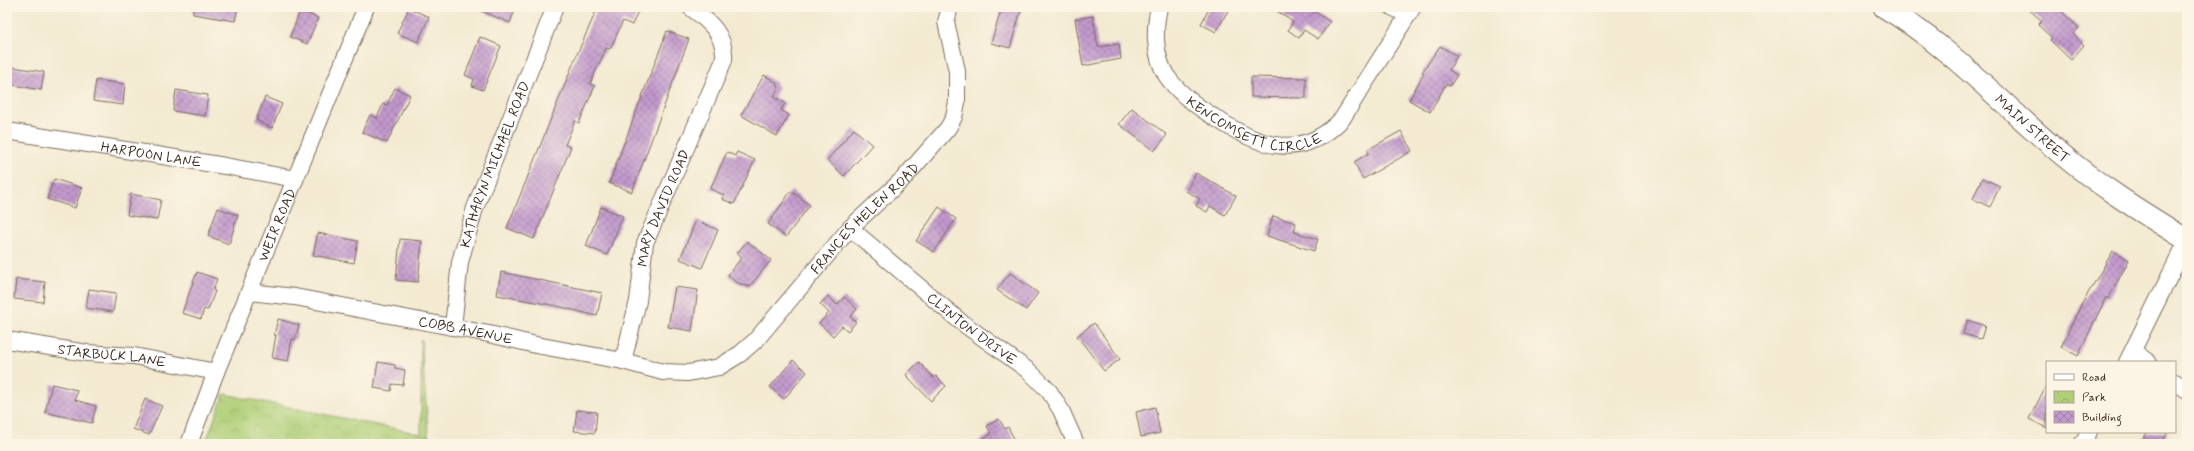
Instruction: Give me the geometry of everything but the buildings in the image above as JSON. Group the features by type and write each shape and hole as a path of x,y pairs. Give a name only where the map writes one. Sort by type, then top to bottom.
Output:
{"main road":[{"name":"MAIN STREET","path":"1884,7 1923,33 2059,152 2102,186 2187,241"}],"street":[{"name":"WEIR ROAD","path":"189,444 216,372 366,7"},
{"name":"KATHARYN MICHAEL ROAD","path":"453,327 460,262 475,208 555,7"},
{"name":"MARY DAVID ROAD","path":"623,361 638,301 645,243 724,60 725,50 716,29 690,7"},
{"name":"FRANCES HELEN ROAD","path":"682,373 719,367 740,354 756,340 850,228 904,178 948,128 954,117 957,102 957,72 946,22 950,7"},
{"name":"KENCOMSETT CIRCLE","path":"1159,7 1156,23 1156,40 1160,59 1166,74 1176,88 1208,114 1240,134 1268,145 1281,147 1307,143 1326,134 1338,123 1411,11 1392,7"},
{"name":"HARPOON LANE","path":"7,131 217,164 295,179"},
{"name":"CLINTON DRIVE","path":"850,228 961,322 1028,371 1049,391 1061,410 1076,444"},
{"path":"2144,361 2130,357 2187,241"},
{"name":"COBB AVENUE","path":"249,292 295,297 623,361 663,372 682,373"},
{"name":"STARBUCK LANE","path":"7,340 87,353 134,356 216,372"},
{"path":"2176,383 2187,390"},
{"path":"2082,444 2088,433"}],"green space":[{"path":"421,339 429,444 205,444 224,394 421,434"}]}
